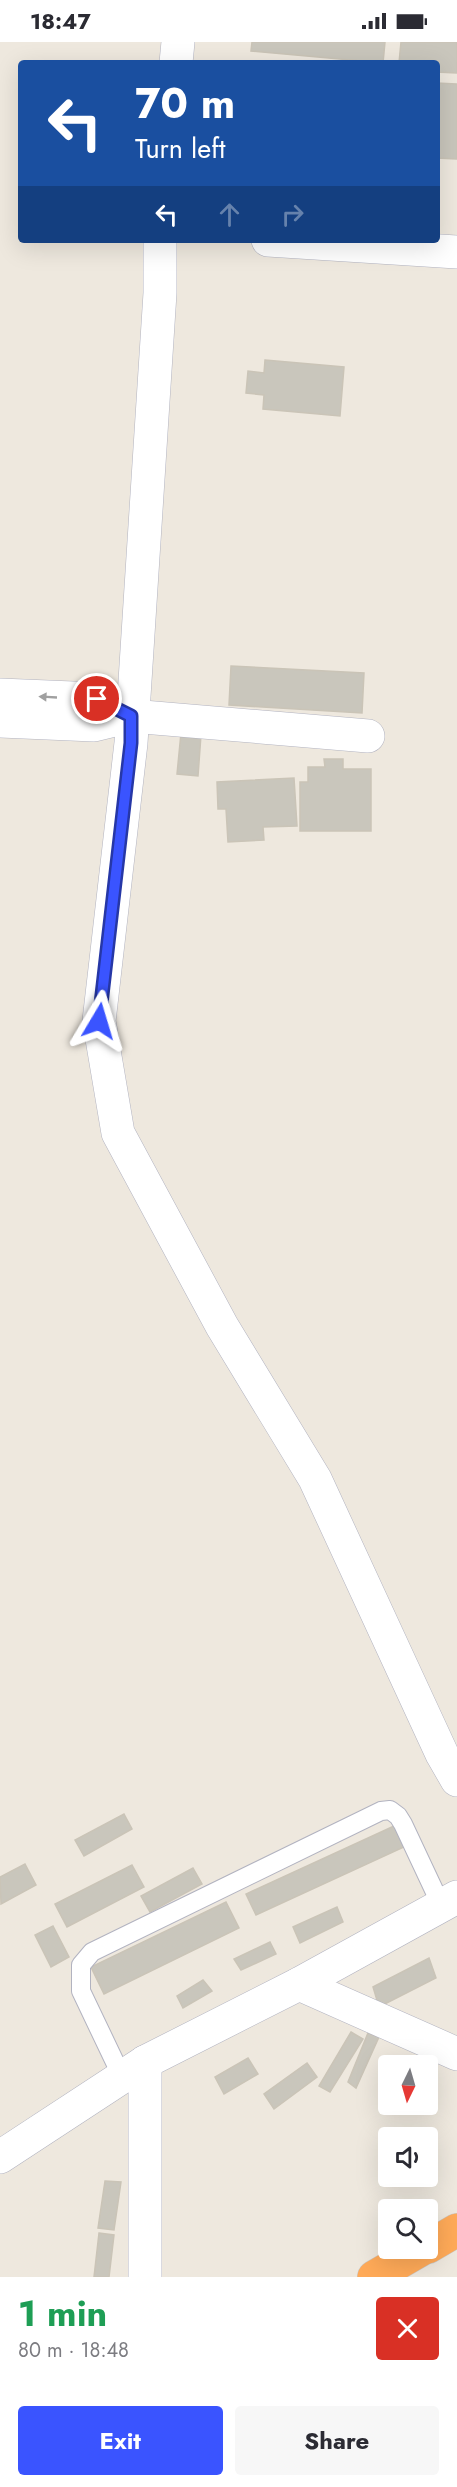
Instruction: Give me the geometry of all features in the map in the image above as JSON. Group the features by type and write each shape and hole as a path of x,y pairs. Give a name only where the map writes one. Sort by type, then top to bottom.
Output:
{"highway":[{"path":"438,2241 457,2230"},
{"path":"374,2277 406,2259"}],"street":[{"path":"176,60 178,42"},
{"path":"160,243 160,293 131,743 99,1021 118,1133 222,1326 315,1479 442,1754 457,1780"},
{"path":"315,243 457,252"},
{"path":"0,695 97,699 131,716"},
{"path":"0,721 94,725 131,716 368,736"},
{"path":"0,2157 134,2069 299,1984 449,1901"},
{"path":"299,1984 457,2054"},
{"path":"134,2069 145,2277"}],"lane":[{"path":"134,2069 81,1991 81,1965 92,1953 381,1811 390,1810 398,1816 449,1901"}],"building":[{"path":"252,42 385,42 383,60 350,60 251,51"},
{"path":"401,42 457,42 457,73 440,72 440,60 399,60"},
{"path":"440,83 457,84 457,159 440,158"},
{"path":"265,360 344,367 340,416 263,409 264,395 246,393 248,371 264,373"},
{"path":"231,666 364,673 362,713 229,705"},
{"path":"181,733 201,735 198,776 177,774"},
{"path":"324,759 343,759 343,769 371,769 371,831 300,831 300,782 308,782 308,767 325,767"},
{"path":"294,778 297,826 263,827 264,840 228,842 226,809 218,809 217,782"},
{"path":"124,1814 132,1829 84,1856 75,1840"},
{"path":"394,1826 404,1847 256,1915 246,1894"},
{"path":"25,1864 36,1885 1,1904 0,1877"},
{"path":"132,1865 144,1887 67,1927 55,1904"},
{"path":"193,1868 202,1884 150,1912 141,1896"},
{"path":"226,1902 239,1928 104,1994 91,1967"},
{"path":"337,1907 343,1922 300,1943 293,1927"},
{"path":"53,1926 69,1957 51,1967 35,1935"},
{"path":"270,1942 276,1954 241,1970 234,1959"},
{"path":"429,1958 436,1978 379,2007 373,1987"},
{"path":"203,1980 212,1991 183,2008 177,1996"},
{"path":"351,2032 363,2039 330,2092 319,2086"},
{"path":"368,2033 379,2037 356,2088 348,2082"},
{"path":"248,2058 258,2074 224,2094 215,2077"},
{"path":"307,2063 317,2077 274,2109 264,2094"},
{"path":"105,2181 121,2182 114,2230 98,2228"},
{"path":"99,2233 114,2235 109,2277 94,2277"}],"route":[{"path":"97,699 131,716 131,743 99,1021"}]}
